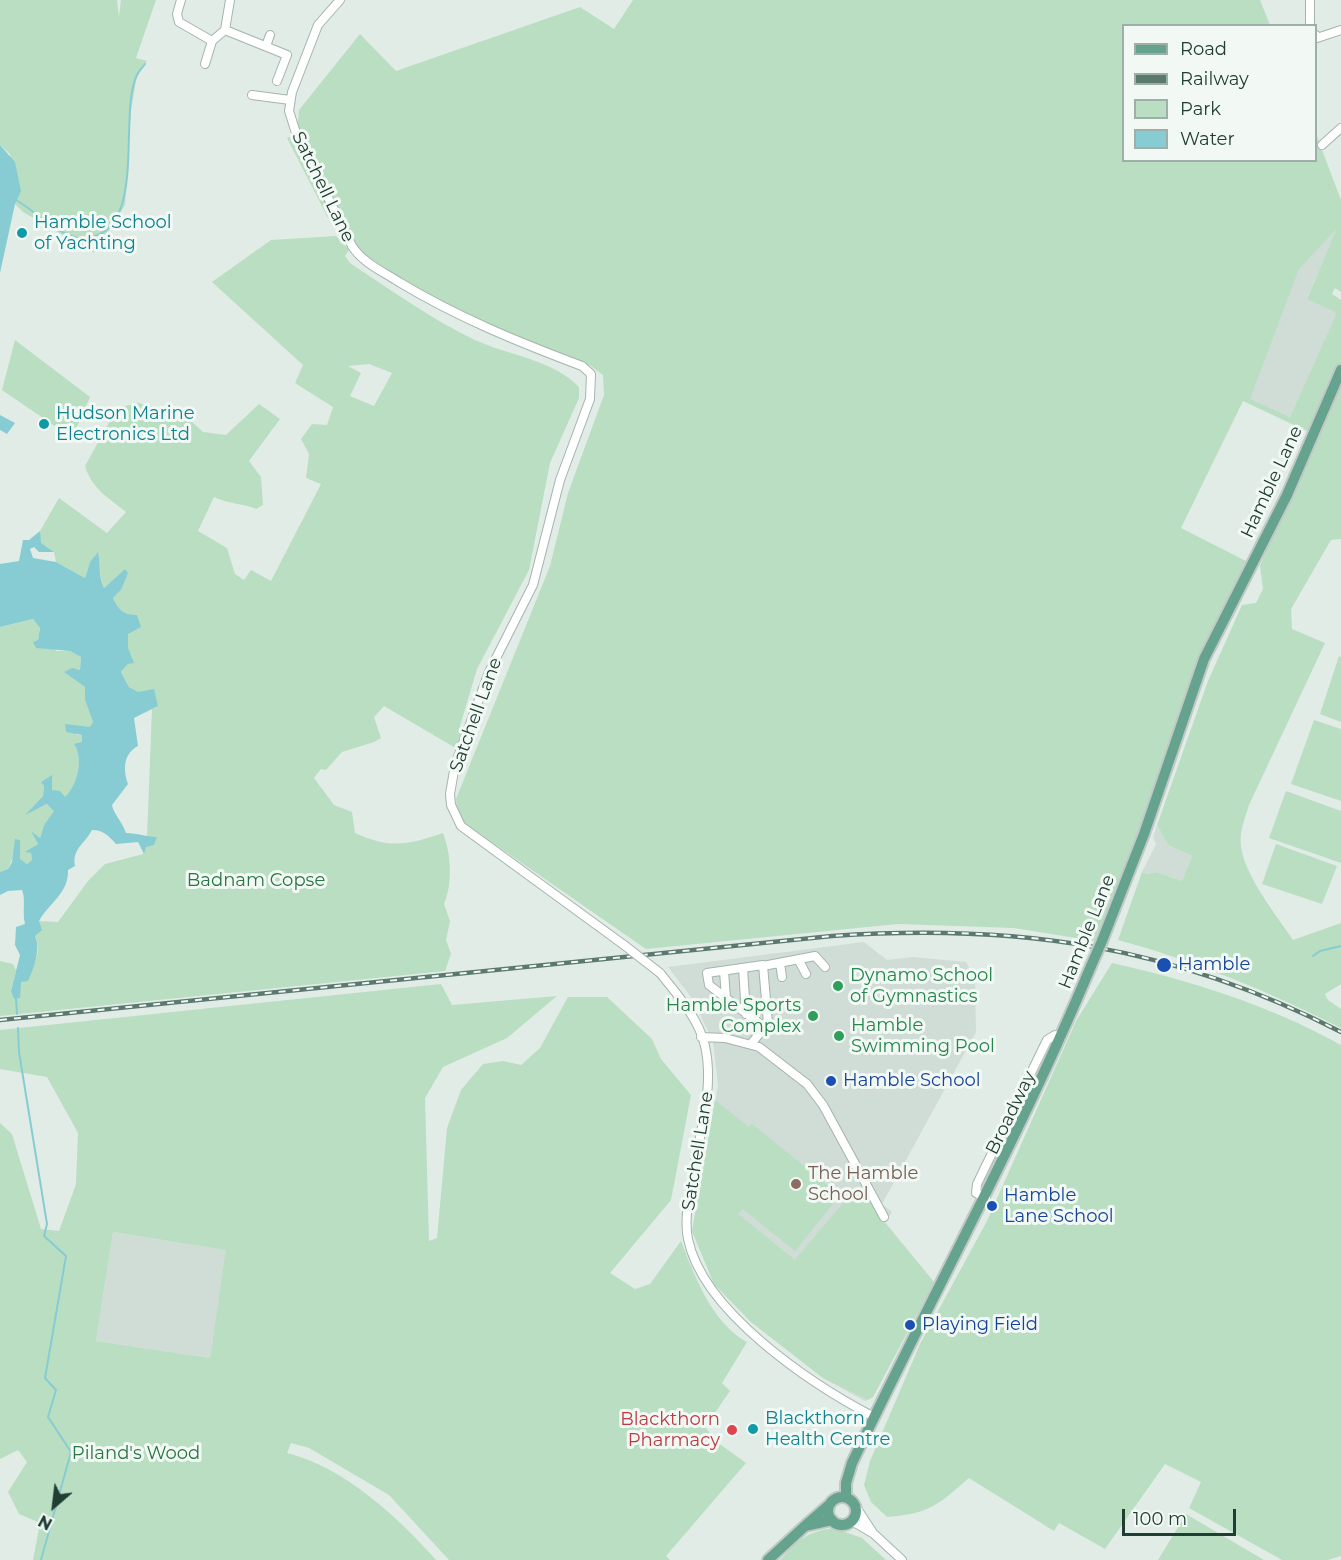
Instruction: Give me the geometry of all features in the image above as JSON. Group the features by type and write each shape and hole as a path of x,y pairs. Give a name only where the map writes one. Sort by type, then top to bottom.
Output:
{"main road":[{"name":"Hamble Lane","path":"846,1497 846,1483 852,1463 986,1198 1061,1038 1144,834 1203,659 1287,495 1341,370"},
{"path":"768,1560 835,1499 846,1497 856,1507 852,1521 841,1525 831,1520 828,1514 830,1504"},
{"path":"805,1526 831,1520"}],"street":[{"path":"182,0 177,14 179,22 212,42"},
{"path":"205,64 212,42 225,30 230,0"},
{"name":"Satchell Lane","path":"340,0 318,25 290,100 290,118 340,226 361,258 439,306 506,337 582,366 591,374 590,399 560,480 533,585 489,672 455,765 450,794 451,805 461,826 660,973 683,1000 705,1045 708,1087 687,1214 688,1238 706,1285 741,1323 822,1385 874,1417"},
{"path":"1310,0 1310,24"},
{"path":"225,30 243,40 287,55 277,81"},
{"path":"1317,38 1341,30"},
{"path":"266,46 270,34"},
{"path":"252,95 290,100"},
{"path":"1322,145 1341,128"},
{"path":"764,1028 709,985 707,973 815,956 825,967"},
{"path":"798,959 806,975"},
{"path":"780,963 782,977"},
{"path":"751,1044 768,1023 763,966"},
{"path":"743,968 746,1014"},
{"path":"724,971 726,998"},
{"path":"701,1037 725,1038 751,1044 807,1084 823,1105 885,1217"},
{"path":"856,1507 874,1534"},
{"path":"852,1521 874,1534 902,1560"}],"shaded area":[{"path":"1318,216 1338,227 1307,298 1338,313 1290,417 1249,399"},
{"path":"1157,825 1168,845 1192,856 1182,881 1156,872 1148,874 1142,872 1156,844 1153,837"},
{"name":"The Hamble School","path":"864,942 887,960 913,957 966,962 975,978 976,1032 882,1204 892,1212 885,1222 934,1282 873,1397 865,1401 823,1378 751,1322 714,1284 692,1231 718,1086 713,1041 691,997 668,967"},
{"path":"113,1232 227,1250 210,1358 96,1341"}],"green space":[{"path":"0,0 117,0 119,17 121,0 156,0 136,58 147,61 137,75 131,110 125,205 94,253 23,212 15,204 10,154 0,145"},
{"path":"633,0 1260,0 1270,24 1122,24 1122,162 1317,162 1317,137 1341,200 1341,292 1335,288 1332,294 1341,300 1341,539 1331,540 1291,609 1292,629 1325,643 1249,805 1243,825 1241,846 1248,870 1293,940 1341,923 1341,984 1325,994 1328,1000 1341,1009 1341,1028 1232,978 1118,940 1142,872 1148,874 1156,872 1182,881 1192,856 1168,845 1157,825 1208,681 1242,605 1256,603 1263,589 1260,566 1313,434 1243,401 1181,528 1246,561 1224,605 1206,650 1094,941 1014,928 898,924 646,949 464,823 457,810 456,799 550,566 568,493 604,395 603,375 591,366 508,336 438,302 362,253 340,226 328,218 287,138 297,133 299,110 360,34 396,71 580,7 614,29","holes":["1337,228 1307,299 1337,313 1290,417 1250,399 1299,269"]},
{"name":"Badnam Copse","path":"336,236 349,250 345,256 350,263 427,314 475,340 556,370 579,387 579,398 550,463 529,570 477,669 460,726 468,733 459,750 384,706 374,717 381,738 342,752 326,770 321,769 314,778 334,805 352,812 355,833 378,841 399,844 443,833 450,868 449,887 444,904 450,921 446,940 451,954 445,971 0,1016 0,961 13,964 16,970 11,991 23,980 36,959 38,952 35,936 39,921 58,922 88,881 105,864 143,854 146,847 157,837 147,837 152,709 158,706 129,687 121,672 128,664 128,634 136,629 117,607 113,598 121,590 125,569 104,588 98,553 90,562 85,578 56,562 54,552 40,543 40,531 59,498 107,533 126,512 97,487 85,466 117,408 138,403 192,422 203,432 226,435 259,404 280,419 249,461 261,477 263,505 256,509 214,497 198,531 227,548 235,574 244,580 251,570 271,581 321,484 306,478 309,454 301,439 312,424 327,425 333,407 295,383 303,365 212,282 271,240","holes":["369,364 392,373 374,406 350,396 361,373 348,366"]},
{"path":"15,340 90,397 76,429 68,435 2,390"},
{"path":"33,619 40,628 38,640 57,651 70,651 81,657 80,670 72,669 65,672 85,687 85,700 93,722 91,727 76,735 82,735 82,742 77,748 78,768 69,793 65,798 52,790 51,776 41,782 44,785 43,796 27,813 48,804 55,811 44,825 40,838 32,832 38,844 27,852 31,853 32,860 27,864 19,859 20,840 8,869 0,872 0,627"},
{"path":"1339,656 1341,657 1341,722 1320,714"},
{"path":"1314,720 1341,729 1341,801 1291,784"},
{"path":"1286,791 1341,811 1341,863 1269,838"},
{"path":"1276,844 1337,866 1322,904 1262,884"},
{"path":"1112,963 1201,986 1258,1006 1341,1045 1341,1556 1328,1560 1282,1560 1189,1508 1201,1482 1165,1464 1105,1549 1059,1523 1054,1531 969,1478 932,1506 901,1516 887,1517 871,1502 864,1485 870,1461 920,1344 987,1221 1076,1021"},
{"name":"Piland's Wood","path":"441,984 452,1005 557,996 507,1038 443,1067 425,1098 429,1241 437,1238 447,1128 461,1090 483,1064 503,1061 521,1065 540,1048 568,997 607,997 652,1039 661,1059 691,1095 671,1200 610,1273 635,1289 650,1284 681,1241 699,1284 714,1311 735,1334 747,1342 722,1383 730,1391 705,1427 717,1442 746,1463 666,1556 670,1560 449,1560 389,1495 309,1448 291,1443 287,1453 329,1470 369,1496 405,1527 436,1560 33,1560 40,1523 19,1514 8,1492 27,1462 18,1450 0,1459 0,1123 12,1134 41,1229 59,1231 76,1184 78,1133 47,1077 0,1069 0,1030","holes":["113,1232 226,1250 210,1358 96,1341"]},
{"path":"715,1100 749,1127 752,1124 840,1195 795,1251 743,1209 738,1214 795,1260 845,1201 862,1189 884,1222 934,1282 873,1397 868,1400 823,1378 751,1322 714,1284 692,1231"},
{"path":"1186,1514 1264,1560 1158,1560"},
{"path":"834,1528 862,1538 886,1560 780,1560 803,1538"}],"water":[{"path":"0,145 15,162 21,191 15,204 0,273"},
{"path":"0,415 15,423 7,434 0,430"},
{"path":"40,531 41,543 54,552 39,552 34,547 30,549 33,558 56,562 85,578 90,562 98,552 104,588 125,569 128,573 121,590 113,598 122,611 137,615 141,627 128,634 128,648 134,663 128,664 121,672 129,687 138,692 154,689 158,706 134,718 138,746 129,753 127,758 125,773 128,784 112,805 126,833 157,837 154,845 146,847 144,854 138,842 116,844 106,834 92,830 77,850 75,866 68,870 62,891 39,921 42,930 35,936 37,953 34,964 28,981 21,982 20,998 14,999 11,991 20,955 15,945 16,927 25,924 24,898 22,890 8,891 0,895 0,872 8,869 12,862 15,839 20,840 20,859 27,864 32,860 31,853 25,852 38,844 31,831 40,838 44,825 54,811 47,804 25,815 43,796 44,786 41,782 52,775 52,790 60,791 65,797 73,786 79,764 74,744 82,742 82,735 66,732 65,724 90,727 93,722 85,700 85,687 64,672 72,668 80,670 81,657 70,651 36,648 33,642 38,640 40,628 33,619 0,627 0,564 19,561 23,540 29,540"}],"waterway":[{"path":"16,200 53,227 78,238 91,237 108,228 119,212 125,191 132,92 137,75 145,64"},
{"path":"1313,956 1320,951 1341,946"},
{"path":"16,998 17,1014"},
{"path":"18,1028 19,1052 47,1224 44,1236 66,1256 45,1378 56,1390 48,1417 71,1452 41,1560"}],"railway":[{"path":"0,1020 832,936 967,933 1031,938 1094,947 1155,960 1217,979 1279,1003 1341,1032"}],"place":[{"name":"Hamble School of Yachting","path":"22,233"},
{"name":"Hudson Marine Electronics Ltd","path":"44,424"},
{"name":"Hamble","path":"1164,965"},
{"name":"Dynamo School of Gymnastics","path":"838,986"},
{"name":"Hamble Sports Complex","path":"813,1016"},
{"name":"Hamble Swimming Pool","path":"839,1036"},
{"name":"Hamble School","path":"831,1081"},
{"name":"The Hamble School","path":"796,1184"},
{"name":"Hamble Lane School","path":"992,1206"},
{"name":"Playing Field","path":"910,1325"},
{"name":"Blackthorn Health Centre","path":"753,1429"},
{"name":"Blackthorn Pharmacy","path":"732,1430"}]}
